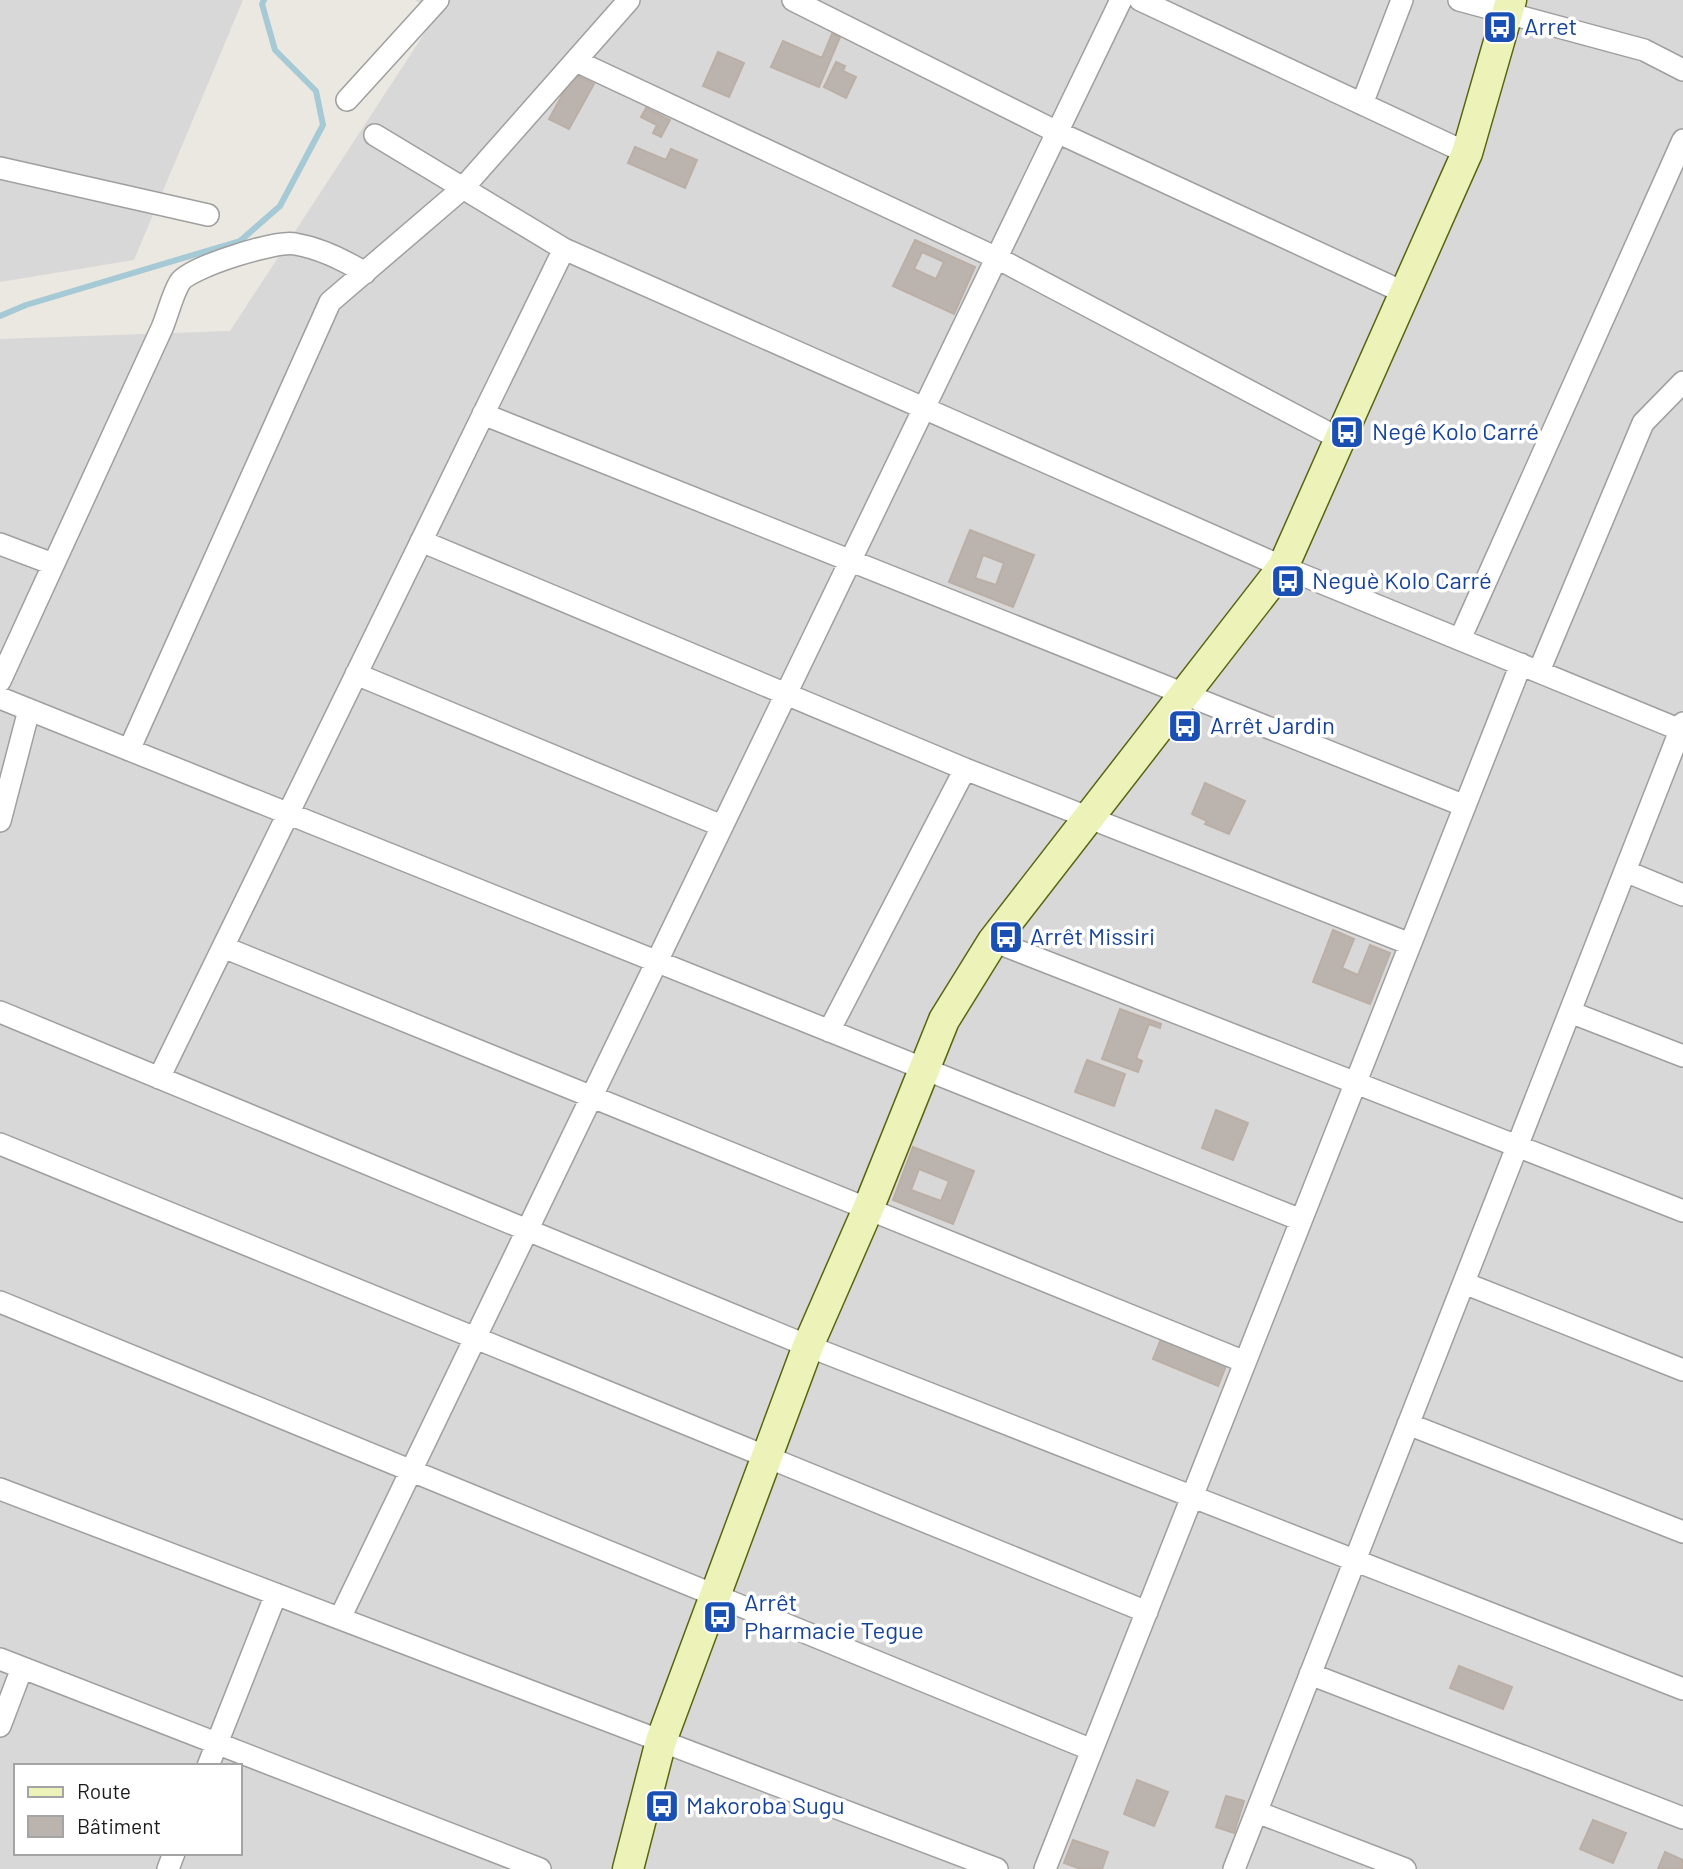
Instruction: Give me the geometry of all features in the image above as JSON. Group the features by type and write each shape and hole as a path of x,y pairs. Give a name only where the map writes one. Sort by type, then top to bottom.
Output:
{"street":[{"path":"347,100 438,0"},
{"path":"129,750 330,302 463,188 629,0"},
{"path":"793,0 1057,132 1405,293"},
{"path":"340,1618 1121,0"},
{"path":"1140,0 1467,153"},
{"path":"1362,104 1402,0"},
{"path":"1460,0 1509,7 1644,50 1683,70"},
{"path":"628,1869 661,1741 808,1346 868,1209 944,1020 993,941 1283,567 1467,153 1509,7"},
{"path":"576,61 997,258 1340,439"},
{"path":"375,135 564,249 1283,567 1682,728 1234,1869"},
{"path":"1461,639 1683,140"},
{"path":"0,168 208,215"},
{"path":"0,681 162,328 180,282 202,267 270,246 294,243 347,262 365,273"},
{"path":"159,1078 564,249"},
{"path":"1045,1869 1465,806 1643,423 1683,382"},
{"path":"483,414 1465,806"},
{"path":"421,541 965,769 1410,944"},
{"path":"0,544 53,564"},
{"path":"356,674 722,826"},
{"path":"0,698 1301,1220"},
{"path":"0,821 29,710"},
{"path":"829,1031 965,769"},
{"path":"1625,871 1683,895"},
{"path":"993,941 1683,1211"},
{"path":"223,947 1245,1362"},
{"path":"0,1012 808,1346 1683,1689"},
{"path":"1570,1012 1683,1056"},
{"path":"0,1144 1147,1612"},
{"path":"1464,1283 1683,1370"},
{"path":"0,1302 1092,1750"},
{"path":"1408,1424 1683,1532"},
{"path":"0,1489 997,1869"},
{"path":"209,1764 276,1594"},
{"path":"0,1659 540,1869"},
{"path":"0,1726 22,1668"},
{"path":"1310,1674 1683,1818"},
{"path":"1256,1812 1405,1869"}],"shaded area":[{"path":"0,0 243,0 134,260 0,282"},
{"path":"415,0 1683,0 1683,1869 0,1869 0,339 230,331 437,14"}],"building":[{"path":"832,34 840,37 819,87 771,67 783,41 822,58"},
{"path":"718,52 744,63 729,97 703,86"},
{"path":"836,62 845,66 843,71 856,77 846,98 824,87"},
{"path":"574,74 594,84 569,129 549,119"},
{"path":"646,108 670,120 661,137 653,133 657,125 641,117"},
{"path":"635,147 666,160 671,149 697,160 685,188 628,163"},
{"path":"915,240 975,267 954,314 893,286","holes":["922,252 944,262 936,279 914,269"]},
{"path":"970,530 1034,555 1013,607 949,582","holes":["983,555 1004,563 996,585 975,578"]},
{"path":"1205,783 1245,801 1229,834 1205,824 1207,821 1192,814"},
{"path":"1333,930 1354,939 1342,968 1358,975 1370,945 1390,953 1370,1004 1313,982"},
{"path":"1120,1009 1161,1024 1160,1028 1149,1024 1136,1058 1142,1061 1138,1072 1102,1059"},
{"path":"1087,1060 1125,1074 1114,1106 1075,1092"},
{"path":"1216,1110 1248,1123 1233,1160 1202,1148"},
{"path":"913,1147 974,1171 953,1224 893,1200","holes":["919,1169 949,1181 941,1201 911,1190"]},
{"path":"1161,1339 1226,1366 1218,1386 1153,1359"},
{"path":"1459,1666 1512,1687 1503,1709 1450,1688"},
{"path":"1137,1780 1168,1792 1154,1826 1124,1814"},
{"path":"1226,1796 1244,1801 1234,1833 1216,1827"},
{"path":"1593,1820 1626,1833 1613,1863 1580,1849"},
{"path":"1073,1840 1108,1852 1102,1869 1081,1869 1064,1863"},
{"path":"1665,1852 1683,1860 1683,1869 1658,1869"}],"waterway":[{"path":"0,316 26,305 240,241 280,206 323,125 316,91 275,50 262,4 264,0"}],"place":[{"name":"Arret","path":"1500,27"},
{"name":"Negê Kolo Carré","path":"1347,432"},
{"name":"Neguè Kolo Carré","path":"1288,581"},
{"name":"Arrêt Jardin","path":"1185,726"},
{"name":"Arrêt Missiri","path":"1006,937"},
{"name":"Arrêt Pharmacie Tegue","path":"720,1617"},
{"name":"Makoroba Sugu","path":"662,1806"}]}
